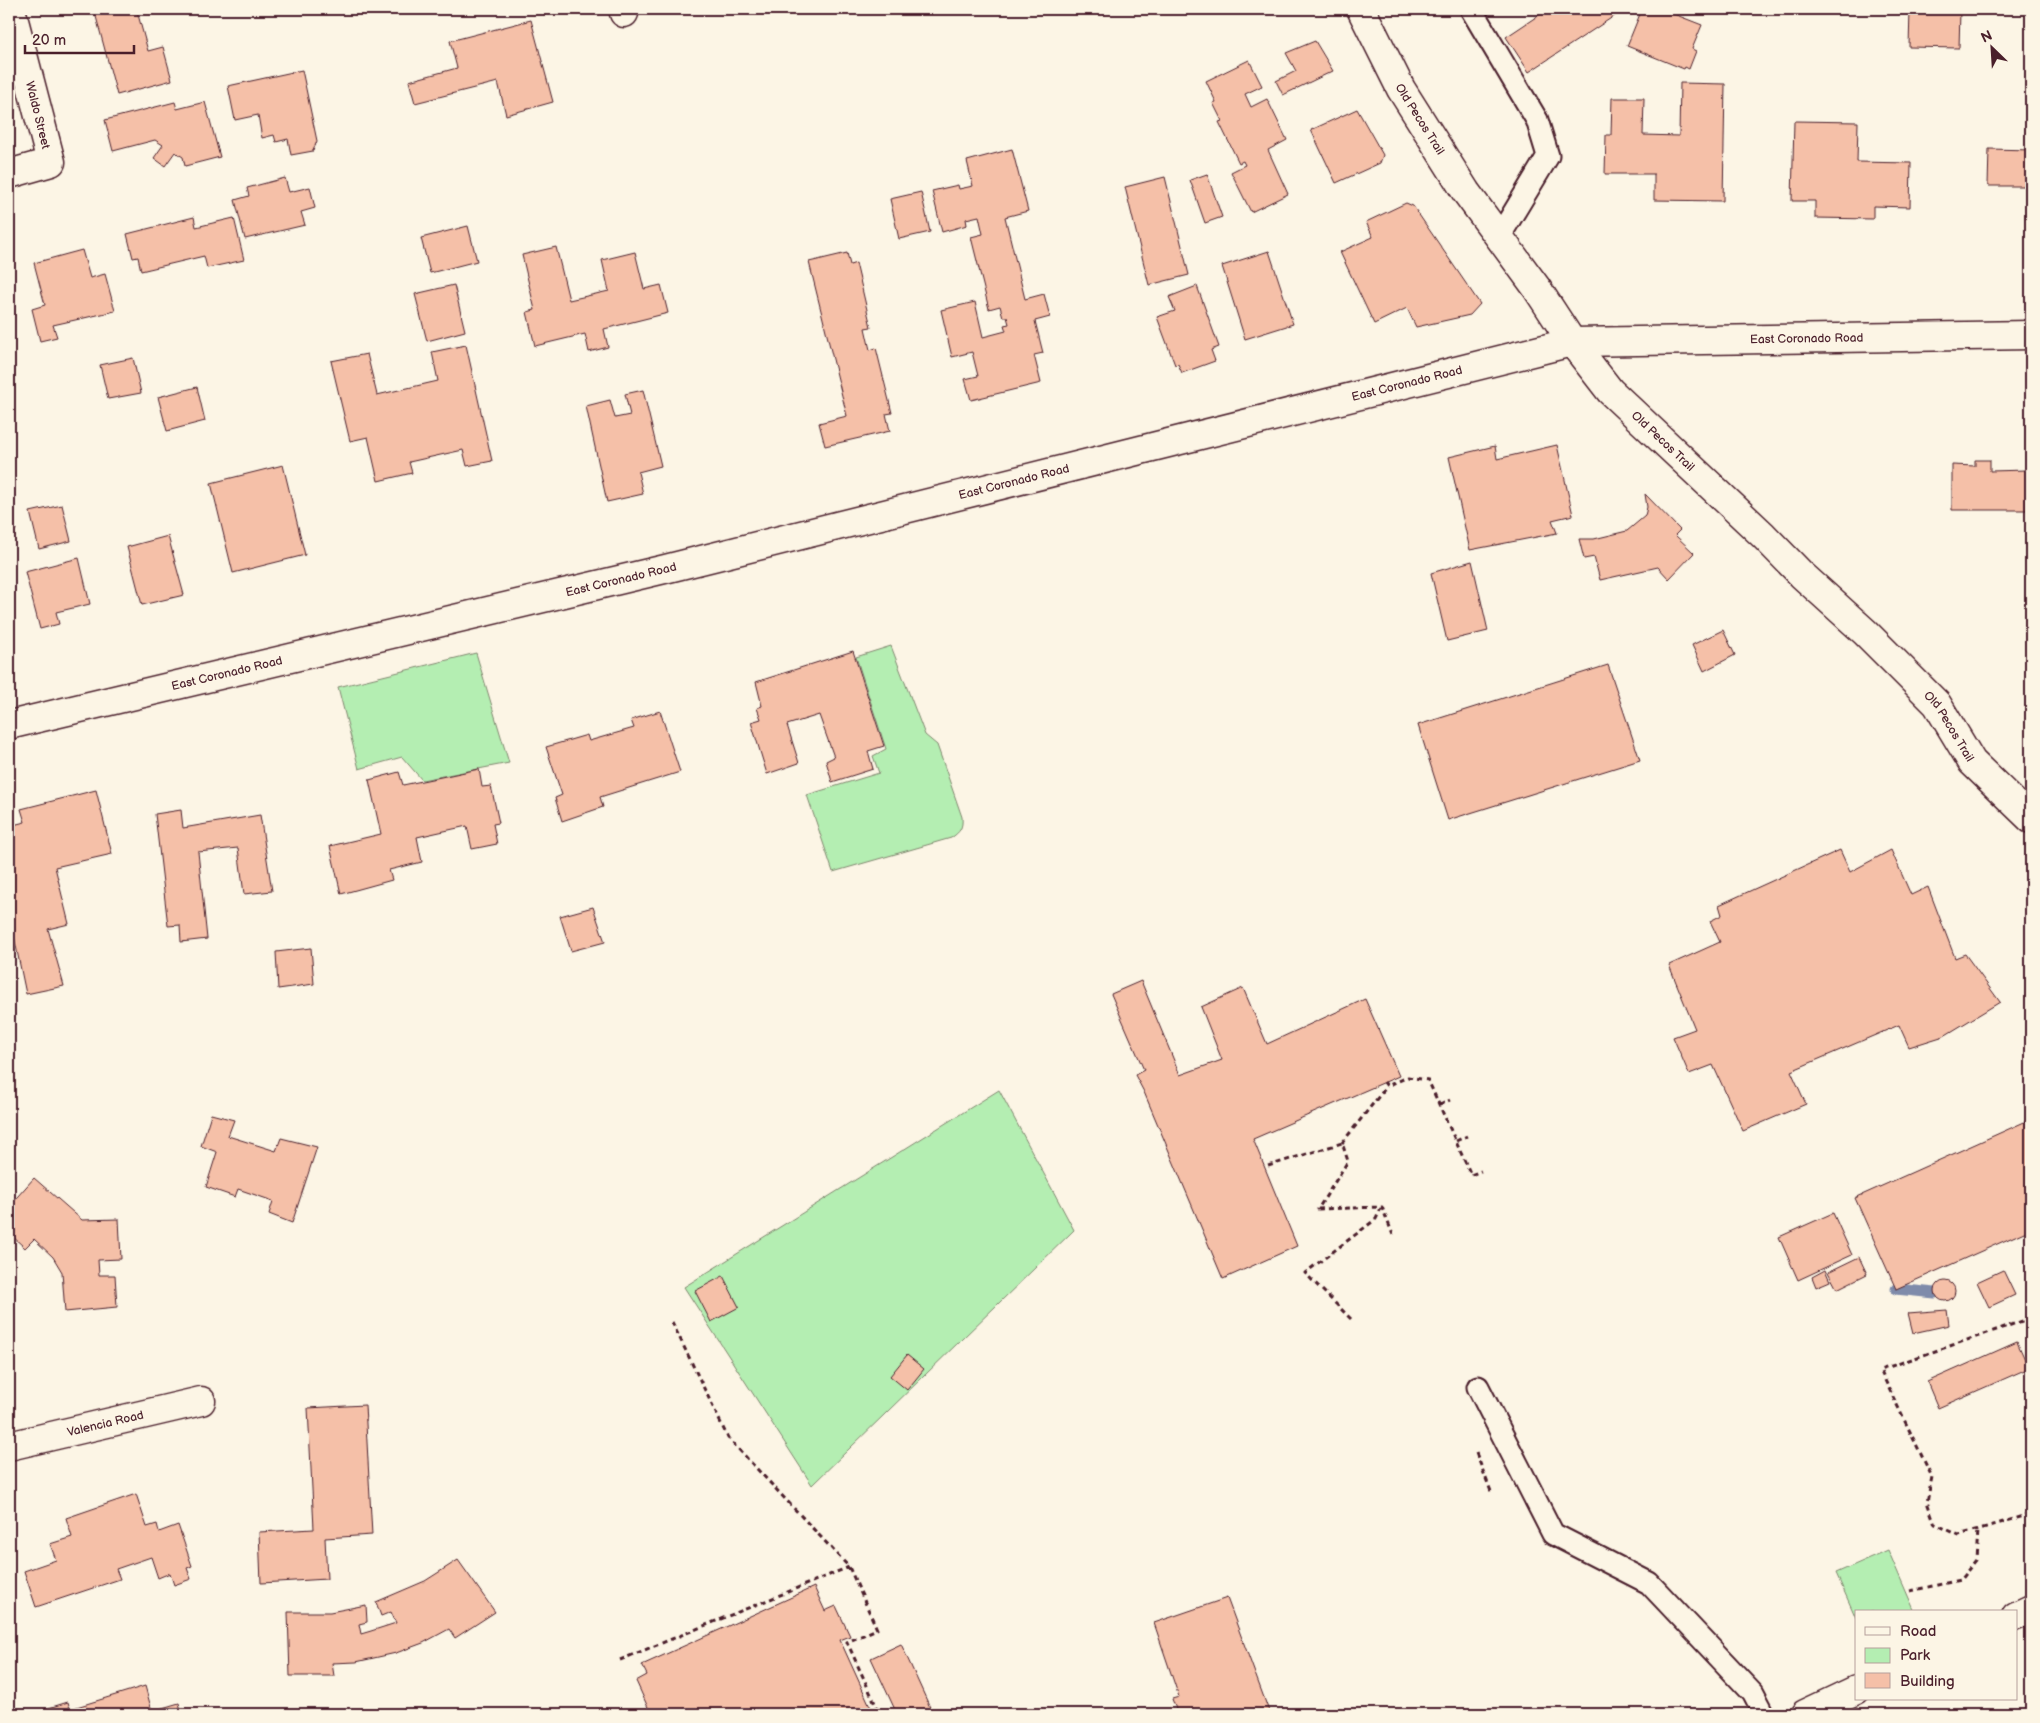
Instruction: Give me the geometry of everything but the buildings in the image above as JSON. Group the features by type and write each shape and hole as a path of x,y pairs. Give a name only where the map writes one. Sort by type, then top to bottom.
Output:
{"street":[{"name":"Waldo Street","path":"9,174 51,162 12,9"},
{"name":"Old Pecos Trail","path":"1361,9 1401,89 1466,192 1572,342 1610,391 1763,535 1802,575 1865,632 1937,704 1972,762 2031,819"},
{"name":"East Coronado Road","path":"9,725 665,568 1572,342 2031,335"},
{"name":"Valencia Road","path":"9,1446 201,1401"},
{"path":"2018,1615 2031,1608"},
{"path":"1804,1714 1855,1690"}],"lane":[{"path":"1471,9 1537,120 1548,156 1499,237"},
{"path":"1478,1387 1553,1534 1649,1582 1752,1693 1764,1714"}],"path":[{"path":"1268,1166 1342,1143 1386,1084 1408,1077 1428,1080 1471,1175 1481,1171"},
{"path":"1440,1105 1450,1100"},
{"path":"1456,1141 1467,1136"},
{"path":"1342,1143 1348,1161 1318,1209 1382,1207"},
{"path":"1382,1207 1393,1235"},
{"path":"1351,1319 1305,1274 1376,1219 1382,1207"},
{"path":"2031,1318 1880,1370 1932,1478 1927,1502 1935,1524 1959,1535 2024,1516 2031,1508"},
{"path":"672,1322 728,1438 849,1567 877,1629 847,1642 880,1714"},
{"path":"1910,1591 1960,1580 1976,1560 1978,1530"},
{"path":"620,1660 849,1567"}],"green space":[{"path":"891,646 925,735 937,745 962,817 962,824 959,832 951,838 833,872 807,795 879,773 873,756 886,749 856,657"},
{"path":"476,653 509,763 422,780 402,757 359,769 338,687"},
{"path":"999,1090 1074,1230 812,1485 684,1287"},
{"path":"1888,1550 1914,1610 1855,1610 1855,1616 1836,1573"}],"waterway":[{"path":"1896,1289 1935,1293"}]}
